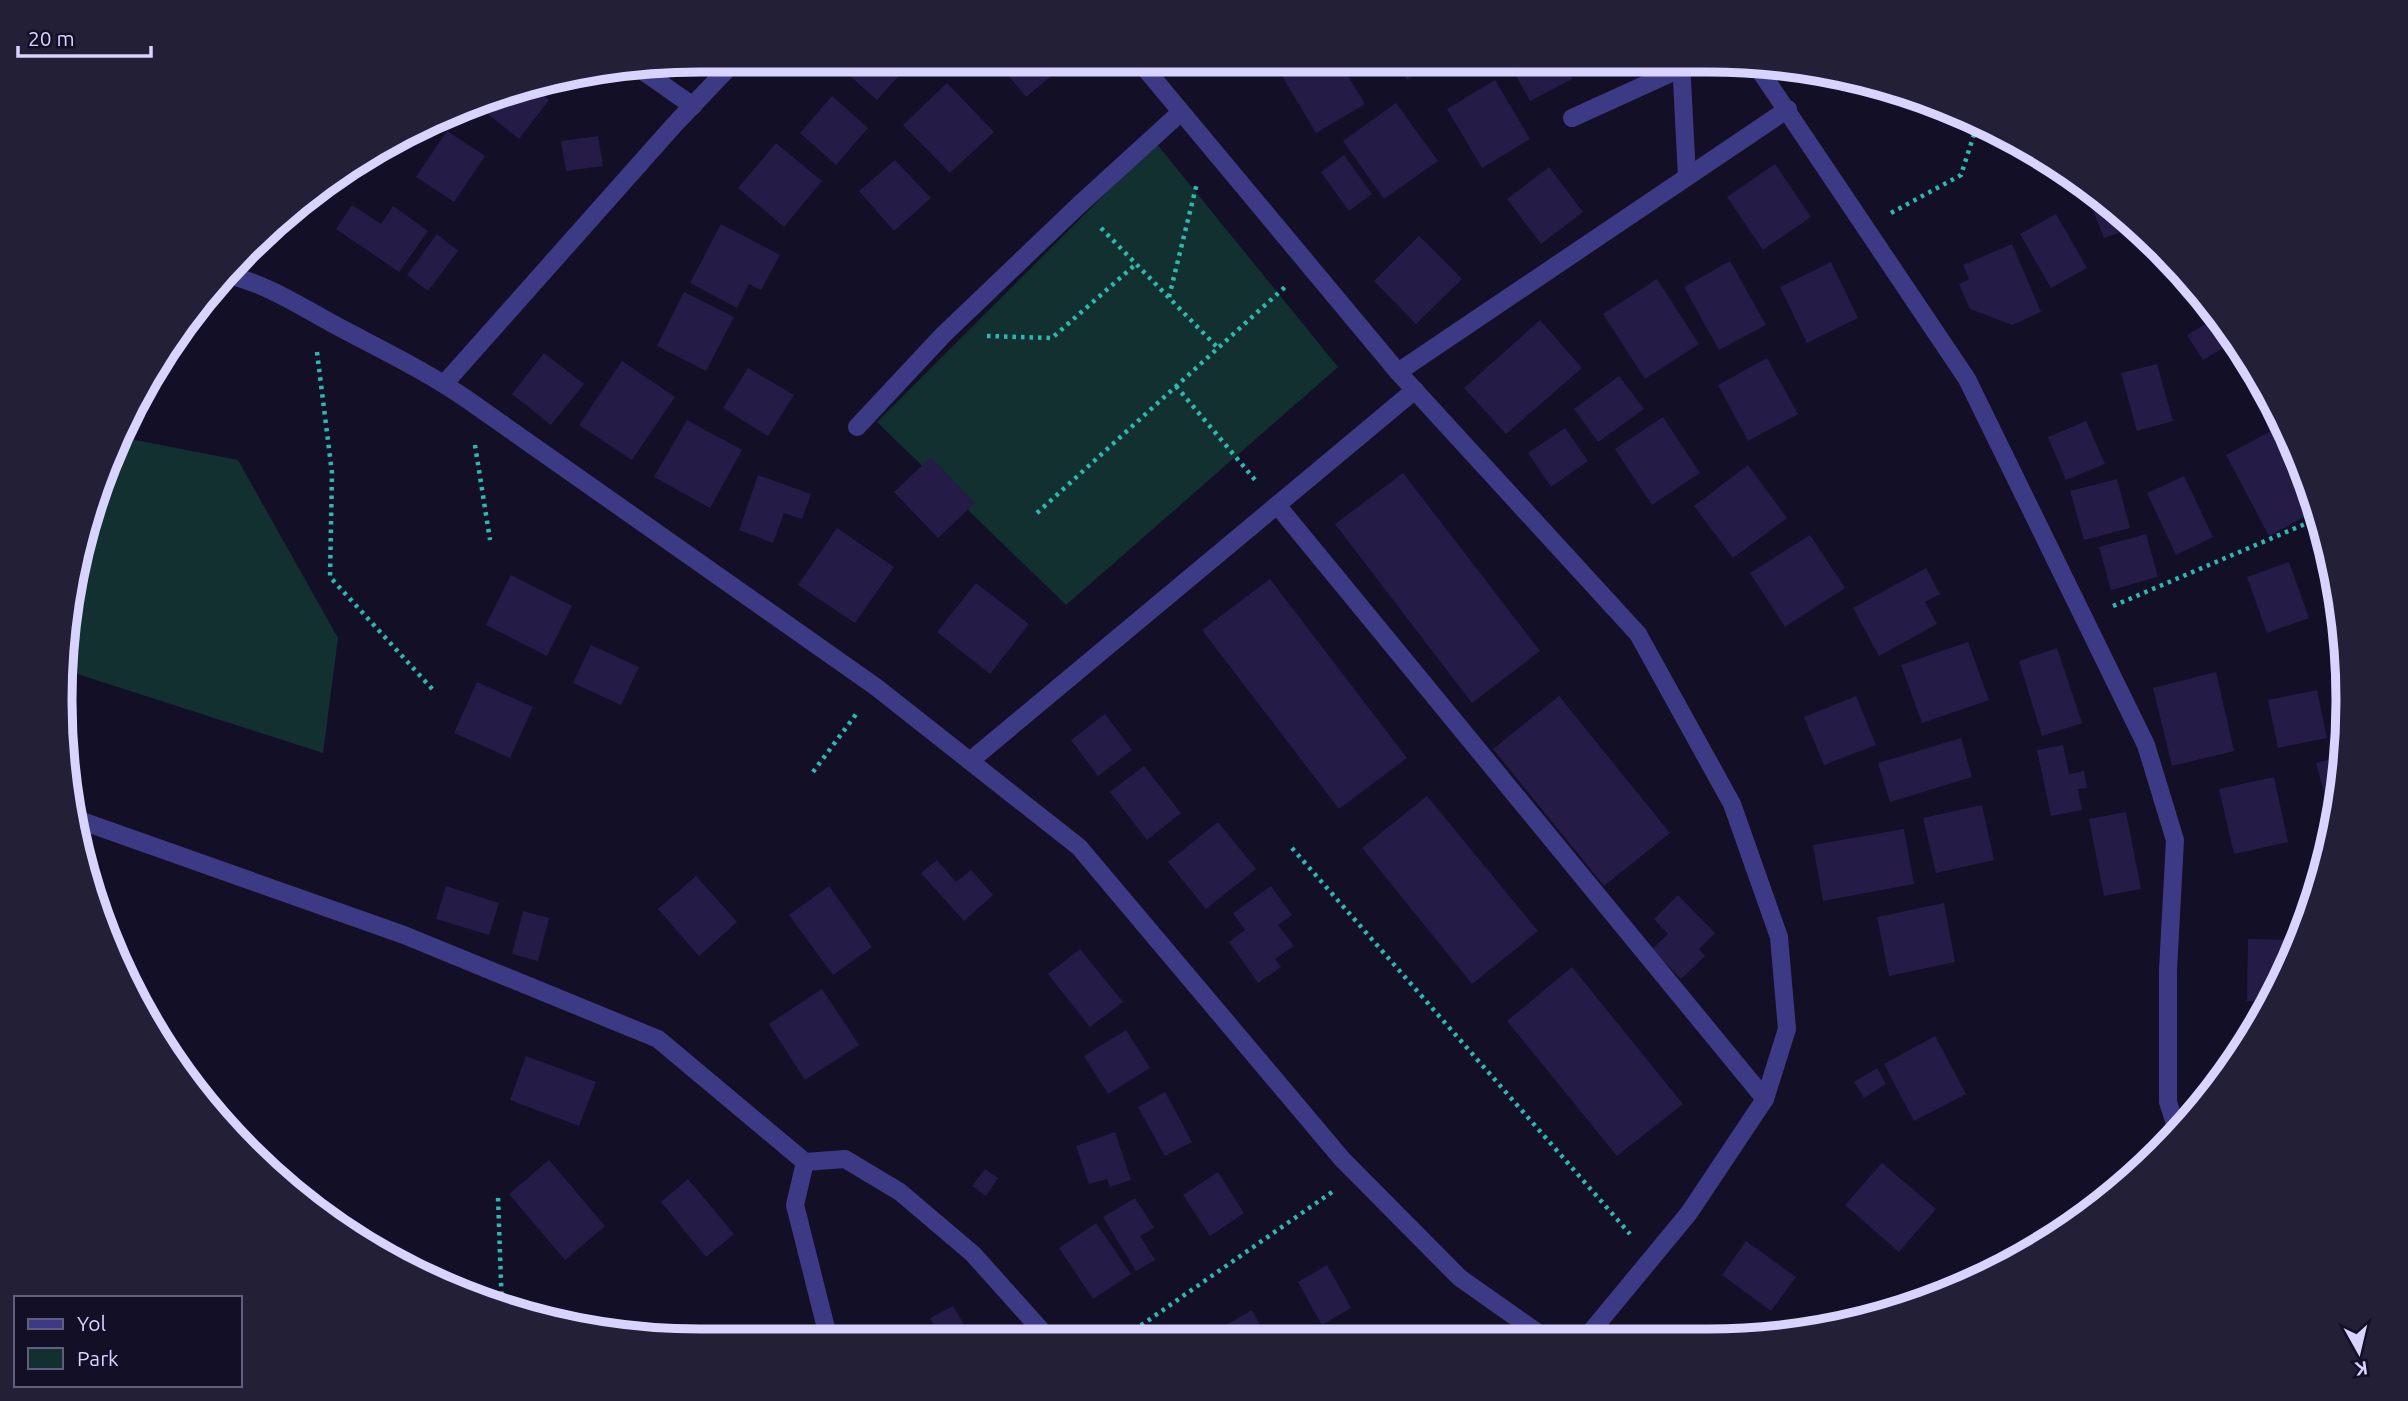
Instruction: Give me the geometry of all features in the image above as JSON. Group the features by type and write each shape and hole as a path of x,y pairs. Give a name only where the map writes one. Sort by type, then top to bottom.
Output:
{"street":[{"path":"444,384 725,72"},
{"path":"1148,72 1398,372 1637,634 1732,804 1779,937 1787,1030 1765,1099 1689,1213 1593,1329"},
{"path":"1572,118 1665,72"},
{"path":"1681,72 1687,177"},
{"path":"647,74 693,106"},
{"path":"1763,74 1967,379 2146,745 2175,840 2168,970 2168,1102 2174,1121"},
{"path":"1398,372 1788,109"},
{"path":"857,427 943,335 1181,112"},
{"path":"236,277 250,281 312,313 444,384 468,400 876,687 1079,847 1342,1159 1461,1278 1533,1329"},
{"path":"970,761 1415,390"},
{"path":"1277,505 1765,1099"},
{"path":"84,822 404,935 658,1040 805,1161 845,1159 900,1192 974,1254 1040,1329"},
{"path":"805,1161 795,1205 826,1329"}],"path":[{"path":"1866,226 1961,175 1975,132"},
{"path":"1169,297 1207,142"},
{"path":"1079,205 1218,348"},
{"path":"943,335 1052,338 1136,264"},
{"path":"1037,513 1309,265"},
{"path":"312,313 332,473 330,577 435,692"},
{"path":"1176,386 1277,505"},
{"path":"468,400 490,540"},
{"path":"2083,618 2310,523"},
{"path":"813,772 876,687"},
{"path":"1292,848 1652,1258"},
{"path":"1136,1329 1358,1175"},
{"path":"498,1198 502,1297"}],"green space":[{"path":"1156,143 1338,367 1066,605 877,422"},
{"path":"129,439 238,460 338,638 323,753 73,673 77,618 93,538 105,498"}],"building":[{"path":"846,72 902,72 877,100"},
{"path":"1006,72 1056,72 1026,97"},
{"path":"1345,72 1365,104 1316,133 1281,74"},
{"path":"1402,72 1420,72 1407,80"},
{"path":"1514,72 1568,72 1572,79 1530,101"},
{"path":"1495,80 1530,139 1482,168 1447,109"},
{"path":"947,83 994,132 950,173 903,125"},
{"path":"540,93 549,100 519,139 483,111"},
{"path":"832,96 868,128 836,165 800,133"},
{"path":"1396,103 1438,161 1384,199 1343,141"},
{"path":"447,131 485,156 454,202 416,177"},
{"path":"598,136 603,166 566,171 561,141"},
{"path":"776,143 822,181 784,227 738,188"},
{"path":"1344,155 1372,194 1349,211 1321,172"},
{"path":"895,160 931,198 894,231 859,191"},
{"path":"1775,164 1811,217 1763,250 1727,197"},
{"path":"1549,167 1583,212 1541,244 1507,199"},
{"path":"2090,202 2125,231 2104,238"},
{"path":"352,205 381,224 393,206 428,231 399,272 336,229"},
{"path":"2056,214 2087,268 2051,288 2020,234"},
{"path":"721,224 780,255 761,290 749,284 737,308 690,283"},
{"path":"437,234 458,251 428,291 407,275"},
{"path":"1419,236 1462,279 1416,324 1374,281"},
{"path":"2012,244 2041,312 2012,325 1970,309 1959,284 1969,279 1963,265"},
{"path":"1730,261 1766,325 1719,350 1684,287"},
{"path":"1831,262 1858,318 1807,343 1780,287"},
{"path":"1657,279 1699,344 1645,379 1603,314"},
{"path":"684,292 734,317 706,371 657,346"},
{"path":"1540,320 1582,368 1506,434 1464,388"},
{"path":"2209,322 2225,347 2203,360 2187,335"},
{"path":"544,353 584,384 551,425 512,394"},
{"path":"1767,358 1798,414 1748,441 1718,385"},
{"path":"622,361 675,397 632,460 579,425"},
{"path":"2157,364 2173,421 2137,431 2121,373"},
{"path":"748,368 794,395 768,436 723,408"},
{"path":"1619,376 1644,409 1598,442 1574,409"},
{"path":"1663,417 1700,473 1652,505 1615,449"},
{"path":"687,420 742,450 710,508 654,477"},
{"path":"2086,421 2105,464 2066,480 2048,437"},
{"path":"1565,428 1588,461 1551,487 1528,453"},
{"path":"2273,430 2288,460 2308,515 2269,536 2226,455"},
{"path":"931,457 975,503 938,538 894,492"},
{"path":"1748,465 1787,518 1733,558 1694,506"},
{"path":"1403,473 1540,651 1472,703 1335,524"},
{"path":"758,475 811,494 802,519 784,513 773,543 739,530"},
{"path":"2184,476 2213,537 2176,555 2147,493"},
{"path":"2117,479 2130,528 2084,540 2070,491"},
{"path":"837,528 894,567 855,623 798,585"},
{"path":"2146,534 2158,577 2111,590 2099,547"},
{"path":"1810,535 1845,588 1785,627 1750,573"},
{"path":"2289,562 2309,618 2267,633 2247,577"},
{"path":"1926,568 1940,594 1925,602 1937,624 1879,656 1853,608"},
{"path":"511,575 572,606 547,656 486,625"},
{"path":"1270,579 1407,758 1339,809 1202,630"},
{"path":"976,583 1029,624 990,674 937,632"},
{"path":"1968,642 1989,700 1922,723 1901,665"},
{"path":"591,645 639,667 621,705 573,683"},
{"path":"2057,648 2082,723 2042,736 2019,661"},
{"path":"2216,672 2234,751 2172,766 2153,688"},
{"path":"477,682 533,707 510,758 454,733"},
{"path":"2317,690 2327,738 2278,748 2268,700"},
{"path":"1559,696 1670,833 1604,886 1493,749"},
{"path":"1856,696 1876,745 1824,765 1804,717"},
{"path":"1105,714 1132,750 1098,776 1071,740"},
{"path":"1961,738 1972,777 1890,802 1878,763"},
{"path":"2063,745 2069,774 2084,771 2087,788 2078,789 2082,810 2051,816 2037,750"},
{"path":"2333,758 2327,804 2316,763"},
{"path":"1144,766 1181,813 1147,840 1110,792"},
{"path":"2274,777 2288,842 2234,854 2219,789"},
{"path":"1427,796 1538,931 1472,984 1362,848"},
{"path":"1982,805 1994,860 1936,873 1923,818"},
{"path":"2126,812 2141,889 2104,896 2089,819"},
{"path":"1218,822 1256,869 1206,909 1168,862"},
{"path":"1904,829 1914,884 1823,901 1813,845"},
{"path":"937,860 956,882 971,870 993,895 964,921 921,873"},
{"path":"696,876 737,922 699,956 658,909"},
{"path":"446,886 499,903 489,935 436,919"},
{"path":"829,886 872,947 833,975 789,915"},
{"path":"1271,886 1292,915 1278,925 1294,946 1275,959 1281,967 1258,983 1229,942 1245,930 1233,913"},
{"path":"1678,895 1715,933 1699,949 1705,956 1681,979 1652,949 1668,934 1654,919"},
{"path":"1944,903 1955,962 1889,976 1877,917"},
{"path":"523,911 549,918 538,961 512,954"},
{"path":"2248,939 2288,940 2259,1001 2247,1001"},
{"path":"1080,949 1123,1002 1090,1027 1048,974"},
{"path":"1572,967 1683,1104 1617,1156 1507,1021"},
{"path":"822,989 859,1045 805,1080 769,1024"},
{"path":"1126,1030 1150,1068 1108,1094 1084,1056"},
{"path":"1935,1036 1966,1094 1914,1121 1884,1064"},
{"path":"526,1056 596,1082 579,1126 510,1100"},
{"path":"1877,1068 1886,1084 1864,1098 1854,1082"},
{"path":"1165,1092 1192,1142 1165,1156 1138,1107"},
{"path":"1115,1132 1131,1180 1110,1187 1107,1179 1089,1184 1076,1146"},
{"path":"549,1160 605,1226 565,1260 509,1194"},
{"path":"1882,1163 1936,1209 1899,1252 1845,1205"},
{"path":"985,1169 998,1178 986,1196 972,1186"},
{"path":"1218,1172 1244,1213 1210,1236 1183,1195"},
{"path":"688,1179 734,1234 706,1257 661,1202"},
{"path":"1135,1198 1154,1228 1140,1236 1155,1260 1136,1271 1103,1217"},
{"path":"1096,1223 1131,1274 1093,1299 1059,1248"},
{"path":"1746,1241 1796,1277 1771,1311 1722,1275"},
{"path":"1327,1265 1351,1308 1322,1325 1298,1282"},
{"path":"953,1306 967,1329 936,1329 930,1318"},
{"path":"1252,1310 1262,1329 1228,1329 1226,1325"}]}
